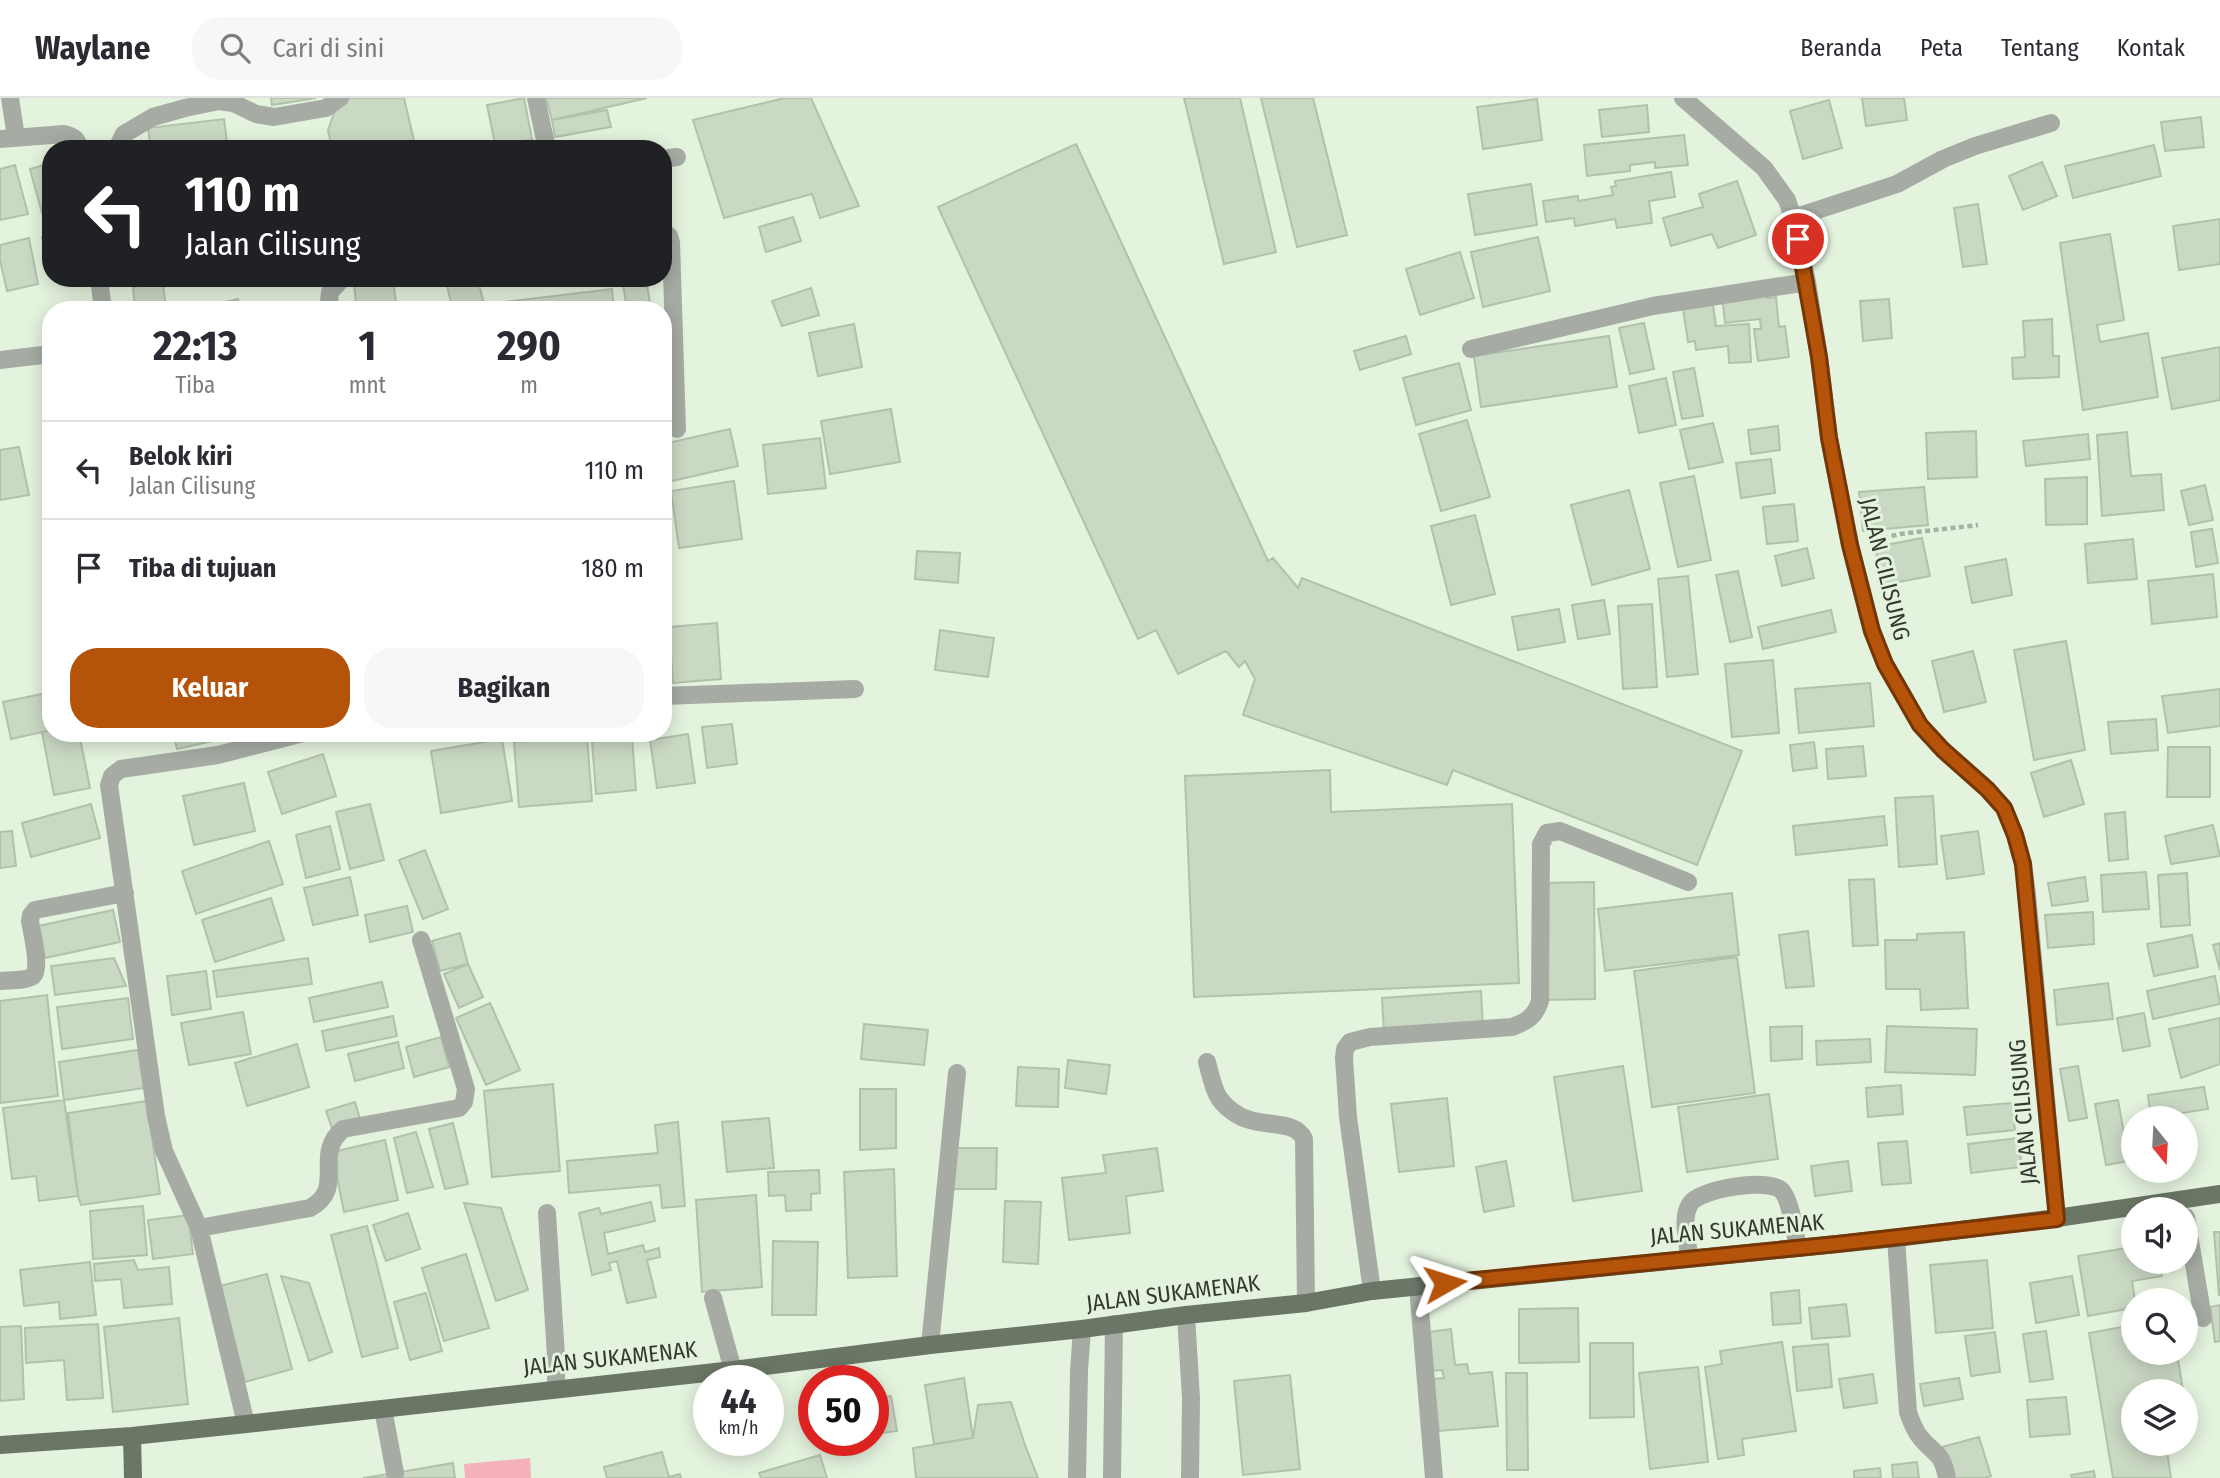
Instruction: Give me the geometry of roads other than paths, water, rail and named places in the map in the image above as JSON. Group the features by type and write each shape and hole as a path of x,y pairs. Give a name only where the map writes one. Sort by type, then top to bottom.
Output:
{"main road":[{"name":"JALAN SUKAMENAK","path":"2198,1203 2220,1194"},
{"name":"JALAN SUKAMENAK","path":"772,1365 1306,1303 1372,1291 2121,1214"},
{"name":"JALAN SUKAMENAK","path":"0,1445 132,1436 693,1374"},
{"path":"132,1436 133,1478"}],"street":[{"path":"10,98 8,138 64,134 73,136 76,140"},
{"path":"121,140 124,134 153,117 219,101 233,103 256,114 274,117 326,108 340,98"},
{"path":"536,98 545,140"},
{"name":"JALAN CILISUNG","path":"1684,98 1764,167 1787,200 1807,282 1829,438 1850,545 1872,631 1885,664 1920,725 2004,808 2015,835 2027,894 2057,1219"},
{"path":"1793,218 1897,184 1943,159 1975,146 2052,124"},
{"path":"672,274 677,429"},
{"path":"1471,349 1653,306 1807,282"},
{"path":"0,360 42,355"},
{"path":"672,696 855,690"},
{"path":"246,1424 199,1228 164,1151 156,1116 109,785 116,772 121,769 218,755 268,742"},
{"path":"1372,1291 1348,1117 1344,1058 1345,1049 1350,1042 1370,1037 1511,1027 1522,1024 1536,1012 1540,1001 1541,844 1547,833 1560,831 1688,882"},
{"path":"0,981 34,975 37,967 30,921 35,911 125,893"},
{"path":"199,1228 310,1208 321,1202 328,1189 329,1147 343,1129 459,1108 464,1102 466,1089 421,940"},
{"path":"1207,1062 1218,1097 1231,1110 1249,1120 1292,1127 1301,1133 1304,1139 1306,1303"},
{"path":"930,1345 957,1073"},
{"path":"1689,1257 1685,1218 1688,1206 1695,1197 1706,1192 1750,1185 1773,1185 1783,1191 1790,1209 1798,1248"},
{"path":"547,1213 556,1389"},
{"path":"1895,1238 1908,1412 1914,1429 1941,1459 1947,1478"},
{"path":"2195,1274 2203,1318"},
{"path":"1418,1286 1433,1478"},
{"path":"713,1298 732,1365"},
{"path":"1186,1315 1191,1398 1190,1478"},
{"path":"1112,1478 1114,1324"},
{"path":"1077,1478 1082,1329"},
{"path":"383,1409 395,1473"}]}
